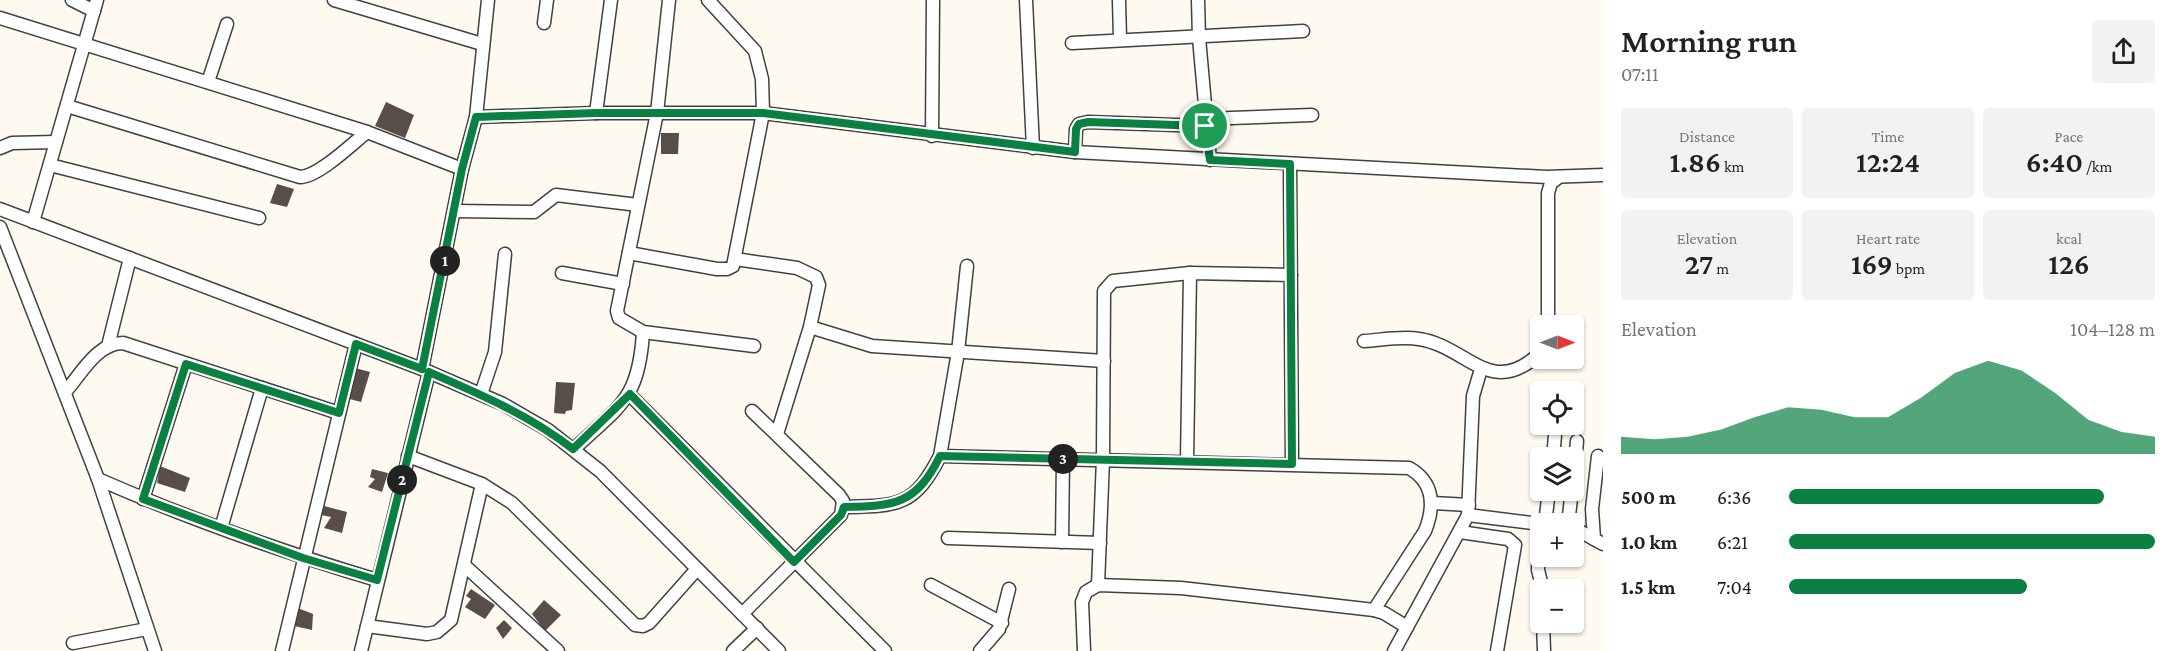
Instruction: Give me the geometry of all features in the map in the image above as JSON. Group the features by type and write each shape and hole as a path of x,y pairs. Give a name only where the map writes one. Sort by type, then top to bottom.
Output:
{"street":[{"path":"33,222 95,5 72,0"},
{"path":"333,0 482,44"},
{"path":"362,651 408,456 462,169 476,117 488,0"},
{"path":"544,23 547,0"},
{"path":"596,113 611,0"},
{"path":"669,0 657,113 617,311 619,318 643,332 754,346"},
{"path":"629,253 717,269 727,269 733,266 763,113 762,79 755,51 708,0"},
{"path":"932,136 933,0"},
{"path":"1026,0 1033,148"},
{"path":"1119,0 1120,39"},
{"path":"1198,0 1198,38 1210,160"},
{"path":"0,17 367,132 462,169"},
{"path":"208,82 227,24"},
{"path":"1072,43 1303,31"},
{"path":"67,106 300,177 307,177 317,171 367,132"},
{"path":"476,117 596,113 763,113 932,136 1075,152 1553,177 1603,176"},
{"path":"1075,152 1076,129 1079,124 1088,122 1205,122 1312,114"},
{"path":"0,148 12,143 56,142"},
{"path":"1290,164 1292,464"},
{"path":"50,165 259,218"},
{"path":"1548,315 1548,193 1553,177"},
{"path":"455,211 534,212 556,195 638,205"},
{"path":"0,210 425,371 481,394 548,430 600,471 779,651"},
{"path":"0,226 66,391 155,651"},
{"path":"481,394 495,352 504,254"},
{"path":"108,346 130,258"},
{"path":"735,259 797,268 816,277 819,285 810,327 777,434"},
{"path":"844,507 894,504 909,498 921,489 940,456 958,352 967,266"},
{"path":"562,273 623,284"},
{"path":"1098,585 1103,459 1104,291 1113,281 1190,273 1291,275"},
{"path":"1188,461 1190,273"},
{"path":"810,327 872,346 1104,361"},
{"path":"573,449 630,394 641,364 643,332"},
{"path":"1364,341 1420,339 1478,367 1498,372 1512,370 1530,362"},
{"path":"66,391 99,353 108,346 123,344 339,413"},
{"path":"282,651 356,344"},
{"path":"143,499 186,364"},
{"path":"1394,651 1405,626 1460,532 1473,396 1478,367"},
{"path":"221,528 262,388"},
{"path":"630,394 794,562 885,651"},
{"path":"742,614 841,515 844,507 839,495 752,411"},
{"path":"1554,447 1555,435"},
{"path":"1576,447 1577,441"},
{"path":"408,456 482,484 512,503 635,625 643,626 649,623 697,569"},
{"path":"940,456 1409,468 1424,480 1433,503 1425,531 1379,612"},
{"path":"1598,456 1592,508 1599,542"},
{"path":"1062,542 1063,459"},
{"path":"98,479 143,499 303,558 377,580"},
{"path":"367,626 427,634 445,628 451,620 482,484"},
{"path":"1433,503 1530,522"},
{"path":"1460,532 1508,539 1515,545 1497,651"},
{"path":"1584,534 1599,542"},
{"path":"948,538 1100,543"},
{"path":"464,565 558,651"},
{"path":"931,585 1002,623"},
{"path":"1084,651 1082,602 1086,592 1098,585 1181,588 1379,612 1405,626"},
{"path":"980,651 991,641 1002,623 1009,589"},
{"path":"733,651 757,628"},
{"path":"73,643 147,629"},
{"path":"1544,633 1544,651"}],"building":[{"path":"386,102 414,115 405,138 375,126"},
{"path":"661,133 679,133 678,154 661,154"},
{"path":"277,184 294,189 287,207 270,203"},
{"path":"355,368 370,372 361,402 346,398"},
{"path":"556,382 575,383 572,410 566,411 565,414 554,413"},
{"path":"160,466 190,478 185,492 157,483"},
{"path":"372,469 388,473 382,492 368,487 375,479 370,477"},
{"path":"324,506 347,512 342,533 324,528 331,517 321,515"},
{"path":"471,589 495,605 485,619 465,607 471,599 466,596"},
{"path":"544,600 561,615 545,631 532,614"},
{"path":"295,607 313,614 312,630 290,625"},
{"path":"504,620 512,628 503,639 496,628"}],"route":[{"path":"596,113 763,113 932,136 1075,152 1076,129 1079,124 1088,122 1205,126 1210,160 1290,164 1292,464 940,456 921,489 909,498 894,504 844,507 841,515 794,562 630,394 573,449 548,430 502,404 429,372 377,580 303,558 143,499 186,364 339,413 356,344 422,369 462,169 476,117 596,113"}]}
